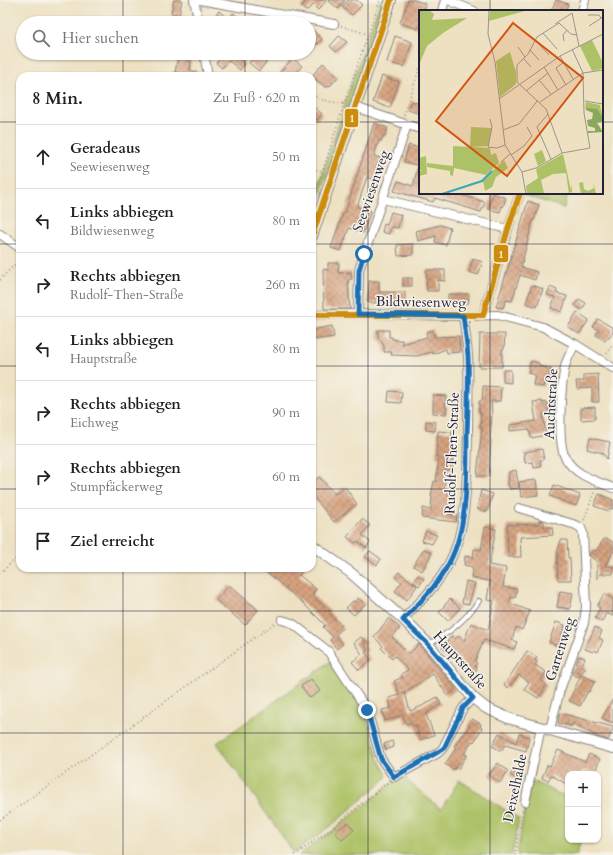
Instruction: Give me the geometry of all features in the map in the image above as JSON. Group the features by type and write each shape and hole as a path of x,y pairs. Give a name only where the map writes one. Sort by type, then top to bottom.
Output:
{"street":[{"path":"194,0 197,16"},
{"path":"200,0 289,16"},
{"path":"316,224 391,0"},
{"path":"442,10 447,0 472,10"},
{"path":"582,10 585,0"},
{"path":"316,21 334,24"},
{"path":"205,60 207,72"},
{"path":"355,107 419,129"},
{"name":"Seewiesenweg","path":"358,314 359,270 404,124"},
{"path":"483,315 520,194"},
{"path":"382,199 508,229"},
{"path":"0,234 16,245"},
{"name":"Bildwiesenweg","path":"316,315 498,315 543,327 575,344 613,368"},
{"name":"Rudolf-Then-Straße","path":"403,620 428,595 449,564 457,544 462,522 467,467 468,385 468,354 463,316"},
{"name":"Auchtstraße","path":"575,344 566,363 561,407 560,444 564,457 576,471 613,488"},
{"path":"519,508 548,516 581,528"},
{"name":"Gartenweg","path":"546,728 584,623 586,607 583,533 581,528"},
{"name":"Hauptstraße","path":"316,548 351,573 403,620 428,644 473,698 486,708 508,718 613,748"},
{"path":"282,620 292,623 328,651 367,710 381,759 394,777 444,748 463,708 473,698"},
{"name":"Deixelhalde","path":"525,802 546,728"}],"lane":[{"path":"428,644 443,636 467,617 479,601"}],"path":[{"path":"316,193 344,104 380,0"},
{"path":"334,24 368,34"},
{"path":"404,124 419,71"},
{"path":"316,96 322,100 344,104"},
{"path":"316,170 322,171"},
{"path":"0,280 16,263"},
{"path":"602,361 613,344"},
{"path":"581,528 598,482"},
{"path":"0,572 16,558"},
{"path":"0,820 277,621 282,620"},
{"path":"295,855 332,829 394,777"},
{"name":"Deixelhalde","path":"515,855 525,802"}],"green space":[{"path":"381,0 386,0 350,104 345,103"},
{"path":"345,105 350,106 316,207 316,194"},
{"path":"524,194 568,194 564,208"},
{"path":"331,661 365,713 379,760 387,775 385,779 331,826 294,853 217,743"},
{"path":"403,775 409,782 441,809 459,780 519,819 512,855 299,855 334,830"},
{"path":"532,781 565,797 565,843 580,843 577,855 517,855 522,824"}],"building":[{"path":"174,0 182,0 179,15 184,16 176,16 176,14 171,13"},
{"path":"307,0 327,0 318,10 313,5 306,11 301,7"},
{"path":"328,0 345,0 338,9"},
{"path":"348,0 357,0 362,5 352,15 342,7"},
{"path":"408,0 414,0 426,4 423,10 419,10 418,29 400,23"},
{"path":"556,0 568,4 565,10 551,10"},
{"path":"219,11 225,16 215,16"},
{"path":"316,33 322,39 318,44 316,44"},
{"path":"339,36 347,42 336,52 330,46"},
{"path":"395,36 412,42 404,67 387,62"},
{"path":"178,60 187,60 191,61 190,70 196,72 175,72"},
{"path":"219,60 241,60 245,64 240,70 229,61 222,68 216,63"},
{"path":"252,60 268,60 259,71 249,63"},
{"path":"291,60 295,60 302,66 297,72 280,72"},
{"path":"323,63 338,77 330,86 329,85 326,88 316,79 315,72"},
{"path":"382,76 399,82 390,108 373,102"},
{"path":"411,101 419,104 419,114 408,110"},
{"path":"316,109 322,114 317,120 316,119"},
{"path":"374,123 388,128 385,136 383,136 381,141 379,140 374,156 380,158 378,164 381,165 376,180 367,177 357,207 371,211 363,233 349,228 341,251 331,248 343,213 345,213"},
{"path":"409,145 419,148 419,166 404,162"},
{"path":"419,167 419,194 457,194 485,202 481,212 435,198 433,202 394,191 398,181 413,186"},
{"path":"493,194 506,198 500,212 488,209"},
{"path":"528,201 539,205 533,220 521,267 537,272 535,280 520,275 512,301 506,300 503,308 496,307"},
{"path":"391,212 401,215 398,228 391,227 389,234 382,232 384,224 387,225"},
{"path":"440,225 450,228 446,245 435,242 436,236 418,241 416,231"},
{"path":"413,244 413,255 398,256 397,245"},
{"path":"473,259 483,262 478,275 469,272"},
{"path":"328,263 339,263 338,273 351,272 352,279 348,280 350,309 324,309 323,269 328,270"},
{"path":"426,270 445,270 445,281 438,280 438,291 427,291"},
{"path":"403,278 412,278 412,286 403,286"},
{"path":"369,281 379,281 379,292 405,292 405,302 368,303"},
{"path":"532,285 543,289 537,307 526,303"},
{"path":"550,287 557,290 556,293 567,296 562,312 551,308 555,297 547,295"},
{"path":"448,294 469,294 468,303 448,303"},
{"path":"579,299 586,303 582,310 575,305"},
{"path":"577,312 589,320 579,334 568,327"},
{"path":"598,319 613,328 613,332 605,341 596,335 599,330 593,327"},
{"path":"332,326 334,337 316,339 316,329"},
{"path":"378,330 389,330 389,337 392,337 392,339 395,340 402,340 402,344 427,337 426,332 433,330 435,337 459,336 460,352 447,353 446,349 433,354 432,352 417,356 391,355 392,352 384,352 384,346 380,339 378,339"},
{"path":"480,334 505,334 504,349 502,349 502,367 479,367"},
{"path":"531,361 539,363 539,366 551,369 549,378 546,378 543,387 533,385 535,375 528,373"},
{"path":"503,370 511,370 511,383 503,382"},
{"path":"598,374 599,402 592,402 592,388 577,389 576,381 584,381 584,375"},
{"path":"483,386 501,387 500,401 491,401 492,414 489,476 477,476 482,427 480,427 481,416 479,412 479,401 482,401"},
{"path":"389,391 402,392 401,403 388,402"},
{"path":"433,395 446,396 446,414 433,413"},
{"path":"542,401 542,403 547,402 549,413 543,414 546,435 531,438 529,429 510,431 510,425 536,421 533,402"},
{"path":"595,407 595,419 581,420 581,408"},
{"path":"426,421 436,422 435,431 426,430"},
{"path":"438,431 452,432 451,445 456,446 455,453 453,453 452,470 446,469 444,492 452,493 448,514 457,515 456,522 422,518 423,508 431,510 431,496 434,481 436,482 439,457 436,457"},
{"path":"590,438 610,442 607,459 603,453 587,449"},
{"path":"542,449 544,460 540,460 541,467 534,468 533,462 525,463 524,452"},
{"path":"516,470 519,488 510,489 508,484 509,472"},
{"path":"319,477 335,494 345,487 357,504 334,522 316,500 316,480"},
{"path":"536,480 538,495 521,497 519,482"},
{"path":"554,485 580,495 576,506 550,496"},
{"path":"481,490 493,494 487,512 477,509"},
{"path":"599,494 613,500 613,509 610,508 609,511 594,506"},
{"path":"362,519 370,525 362,535 370,542 366,548 357,541 355,543 347,537"},
{"path":"540,520 544,521 544,527 552,527 553,535 520,537 521,557 508,557 507,525 539,524"},
{"path":"485,527 496,529 489,565 506,568 503,587 517,589 515,598 511,597 509,603 530,611 522,630 516,627 512,640 517,642 514,649 484,640 475,661 477,664 475,666 477,669 472,674 456,656 454,657 442,648 451,636 455,639 458,636 464,641 471,623 488,630 494,601 487,600 490,581 471,578 473,567 464,565 465,556 473,558 474,549 481,550"},
{"path":"426,531 437,535 432,544 422,541"},
{"path":"604,539 608,539 613,542 613,552 605,566 613,566 613,574 600,574 597,579 597,561 589,556 593,550 596,551"},
{"path":"561,540 567,540 571,580 558,580 557,558"},
{"path":"424,549 432,553 422,571 413,566"},
{"path":"370,551 381,559 377,565 365,557"},
{"path":"267,572 302,572 299,575 316,589 312,595 330,611 329,612 343,627 336,635 343,644 337,649 330,640 333,637 323,627 325,625 304,604"},
{"path":"399,572 417,586 407,600 395,591 402,582 395,577"},
{"path":"418,575 424,579 419,586 413,582"},
{"path":"466,581 475,583 469,604 462,603"},
{"path":"229,585 258,610 245,625 216,600"},
{"path":"560,591 573,593 570,609 557,607"},
{"path":"604,594 613,599 613,616 606,613 602,622 595,618 600,608 597,606"},
{"path":"358,598 365,604 354,615 346,608"},
{"path":"450,599 460,608 448,621 439,612"},
{"path":"389,618 400,628 392,637 409,654 419,644 456,689 448,696 433,674 402,694 405,693 410,711 437,697 441,704 426,714 434,735 420,740 416,725 412,726 411,722 406,724 403,715 385,721 382,710 391,708 389,698 400,695 394,681 403,677 401,674 408,670 395,656 392,659 381,648 383,646 374,637"},
{"path":"556,622 565,625 558,646 549,642"},
{"path":"595,627 602,631 599,638 603,640 598,652 585,649"},
{"path":"361,637 367,642 364,644 368,650 365,652 371,660 359,670 352,662 362,654 354,643"},
{"path":"527,651 537,657 535,660 537,662 535,665 546,672 541,680 547,685 538,698 524,689 529,682 519,675 508,688 504,685"},
{"path":"579,656 585,658 582,666 586,668 578,677 572,674 577,665"},
{"path":"581,675 595,681 580,706 569,701"},
{"path":"311,679 320,691 310,698 301,686"},
{"path":"613,699 613,723 602,718"},
{"path":"560,713 613,727 613,729 608,740 600,738 573,723 572,726 558,723"},
{"path":"472,719 481,724 480,726 482,728 474,742 472,741 464,754 467,755 458,769 455,767 454,770 445,764 456,748 454,747 462,735 463,736"},
{"path":"499,733 516,743 519,734 529,737 526,751 505,745 501,751 492,746"},
{"path":"392,741 394,747 386,750 384,744"},
{"path":"558,750 585,762 589,754 600,759 595,771 565,771 565,783 551,775 548,781 542,778 547,765 550,766"},
{"path":"498,763 508,771 500,783 489,775"},
{"path":"515,769 521,773 516,779 510,775"},
{"path":"348,822 354,830 342,840 335,832"}],"transit line":[{"name":"1","path":"316,224 391,0"},
{"name":"1","path":"483,315 520,194"},
{"name":"1","path":"316,315 483,315"}],"route":[{"path":"364,254 359,270 358,314 463,316 468,354 468,385 467,467 462,522 457,544 449,564 428,595 403,620 428,644 473,698 463,708 454,724 444,748 394,777 381,759 367,710"}]}
